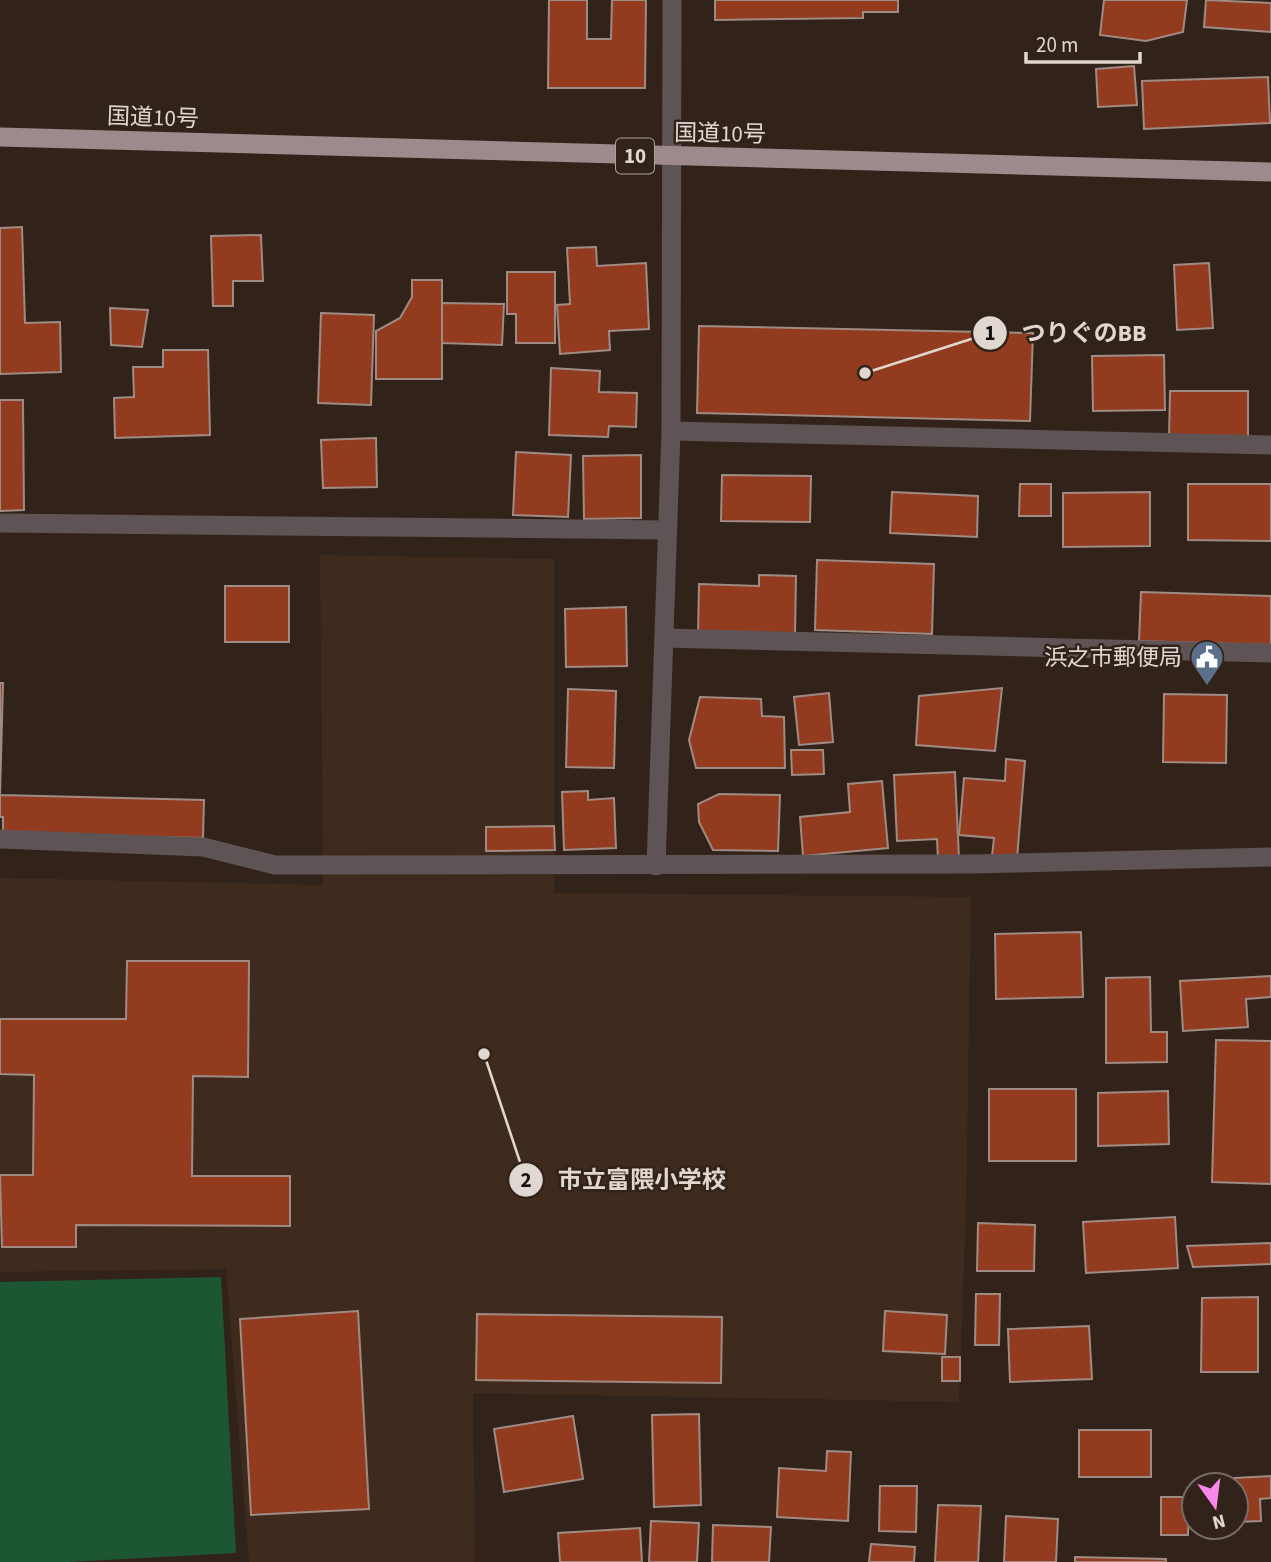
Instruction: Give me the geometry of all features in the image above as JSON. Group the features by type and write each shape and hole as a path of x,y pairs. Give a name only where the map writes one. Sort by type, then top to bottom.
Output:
{"highway":[{"name":"国道10号","path":"0,137 1271,172"}],"street":[{"path":"656,866 671,432 672,0"},
{"path":"671,432 1271,444"},
{"path":"0,523 667,530"},
{"path":"663,638 1271,653"},
{"path":"0,839 203,847 275,865 656,866 1271,857"}],"shaded area":[{"path":"320,555 554,559 554,893 971,897 966,1211 959,1402 473,1393 475,1562 249,1562 226,1269 0,1272 0,878 323,885"}],"green space":[{"path":"221,1277 236,1553 68,1562 0,1562 0,1282"}],"building":[{"path":"549,0 587,0 587,39 611,39 612,0 646,0 645,88 548,88"},
{"path":"715,0 898,0 898,12 863,12 863,18 715,20"},
{"path":"1104,0 1187,0 1183,32 1146,41 1100,35"},
{"path":"1206,0 1271,3 1271,32 1204,27"},
{"path":"1134,66 1137,105 1098,107 1096,69"},
{"path":"1268,77 1270,123 1144,129 1142,81"},
{"path":"22,227 25,323 60,322 61,372 0,374 0,228"},
{"path":"261,235 263,281 233,281 233,306 213,306 211,236"},
{"path":"596,247 597,266 646,263 649,329 609,331 610,350 560,354 557,305 570,304 567,248"},
{"path":"1209,263 1213,328 1177,330 1174,265"},
{"path":"507,272 555,272 555,343 516,343 516,314 507,314"},
{"path":"412,280 442,280 442,379 376,379 376,331 400,318 412,297"},
{"path":"442,303 504,304 502,345 442,343"},
{"path":"110,308 148,310 142,347 111,345"},
{"path":"321,313 374,315 371,405 318,403"},
{"path":"699,326 1033,333 1030,421 697,413"},
{"path":"163,350 208,350 210,435 115,438 114,398 134,397 133,367 163,367"},
{"path":"1164,355 1165,410 1093,411 1092,356"},
{"path":"551,368 600,371 599,392 637,393 636,427 609,426 608,437 549,435"},
{"path":"1170,391 1248,391 1248,439 1169,438"},
{"path":"0,400 23,400 24,510 0,511"},
{"path":"376,438 377,487 323,488 321,440"},
{"path":"516,452 571,455 568,517 513,515"},
{"path":"641,455 641,518 584,519 583,456"},
{"path":"722,475 811,476 810,522 721,521"},
{"path":"1020,484 1051,484 1051,516 1019,516"},
{"path":"1188,484 1271,484 1271,541 1188,540"},
{"path":"892,492 978,496 977,537 890,533"},
{"path":"1150,492 1150,546 1063,547 1063,493"},
{"path":"817,560 934,564 932,634 815,630"},
{"path":"759,575 796,576 795,636 698,635 699,584 759,586"},
{"path":"225,586 289,586 289,642 225,642"},
{"path":"1141,592 1271,596 1271,645 1139,641"},
{"path":"626,607 627,666 566,667 565,609"},
{"path":"0,683 3,683 0,795"},
{"path":"1002,688 995,751 916,745 919,696"},
{"path":"568,689 616,691 614,768 566,767"},
{"path":"829,693 833,742 799,745 794,697"},
{"path":"1164,694 1227,695 1226,763 1163,762"},
{"path":"700,697 761,699 762,716 784,717 785,768 696,768 689,740"},
{"path":"791,750 823,750 824,774 792,775"},
{"path":"1006,759 1025,761 1017,859 992,856 994,838 959,835 964,778 1005,781"},
{"path":"955,772 959,859 938,860 937,839 897,841 894,775"},
{"path":"882,781 888,848 803,856 800,817 850,812 848,784"},
{"path":"588,791 588,800 614,798 616,848 564,850 562,792"},
{"path":"719,794 780,795 778,851 713,850 699,822 698,804"},
{"path":"0,795 204,800 203,838 3,834"},
{"path":"554,826 555,850 486,851 486,827"},
{"path":"1081,932 1083,997 996,999 995,934"},
{"path":"127,961 249,961 248,1077 193,1076 192,1176 290,1176 290,1226 76,1225 76,1247 2,1247 0,1175 33,1175 34,1075 0,1074 0,1019 126,1019"},
{"path":"1271,976 1271,997 1246,999 1248,1027 1183,1031 1180,981"},
{"path":"1150,977 1151,1032 1167,1032 1167,1062 1106,1063 1106,978"},
{"path":"1216,1040 1271,1041 1271,1184 1212,1182"},
{"path":"989,1089 1076,1089 1076,1161 989,1161"},
{"path":"1168,1091 1169,1144 1098,1146 1098,1093"},
{"path":"1175,1217 1178,1268 1086,1273 1083,1222"},
{"path":"978,1223 1035,1225 1034,1271 977,1271"},
{"path":"1271,1243 1271,1264 1193,1267 1187,1246"},
{"path":"976,1294 1000,1294 999,1345 975,1345"},
{"path":"1258,1297 1258,1372 1201,1372 1202,1298"},
{"path":"358,1311 369,1509 251,1515 240,1319"},
{"path":"885,1311 947,1315 945,1354 883,1351"},
{"path":"477,1314 722,1317 721,1383 476,1380"},
{"path":"1089,1326 1092,1379 1010,1382 1008,1329"},
{"path":"942,1357 960,1357 960,1381 942,1381"},
{"path":"699,1414 701,1505 654,1507 652,1415"},
{"path":"573,1416 583,1479 504,1492 494,1429"},
{"path":"1079,1430 1151,1430 1151,1477 1079,1477"},
{"path":"827,1451 851,1452 848,1521 777,1517 779,1468 826,1471"},
{"path":"1271,1476 1271,1498 1260,1499 1261,1521 1250,1521 1250,1477"},
{"path":"880,1486 917,1486 916,1532 879,1531"},
{"path":"1161,1497 1180,1497 1180,1535 1161,1535"},
{"path":"938,1505 981,1506 978,1562 935,1562"},
{"path":"1006,1516 1058,1519 1056,1562 1004,1562"},
{"path":"651,1521 699,1523 697,1562 649,1562"},
{"path":"713,1525 771,1527 769,1562 712,1562"},
{"path":"640,1528 642,1562 560,1562 558,1533"},
{"path":"871,1544 915,1547 914,1562 869,1562"},
{"path":"1075,1557 1166,1559 1166,1562 1075,1562"}],"place":[{"name":"つりぐのBB","path":"865,373"},
{"name":"浜之市郵便局","path":"1207,687"},
{"name":"市立富隈小学校","path":"484,1054"}]}
